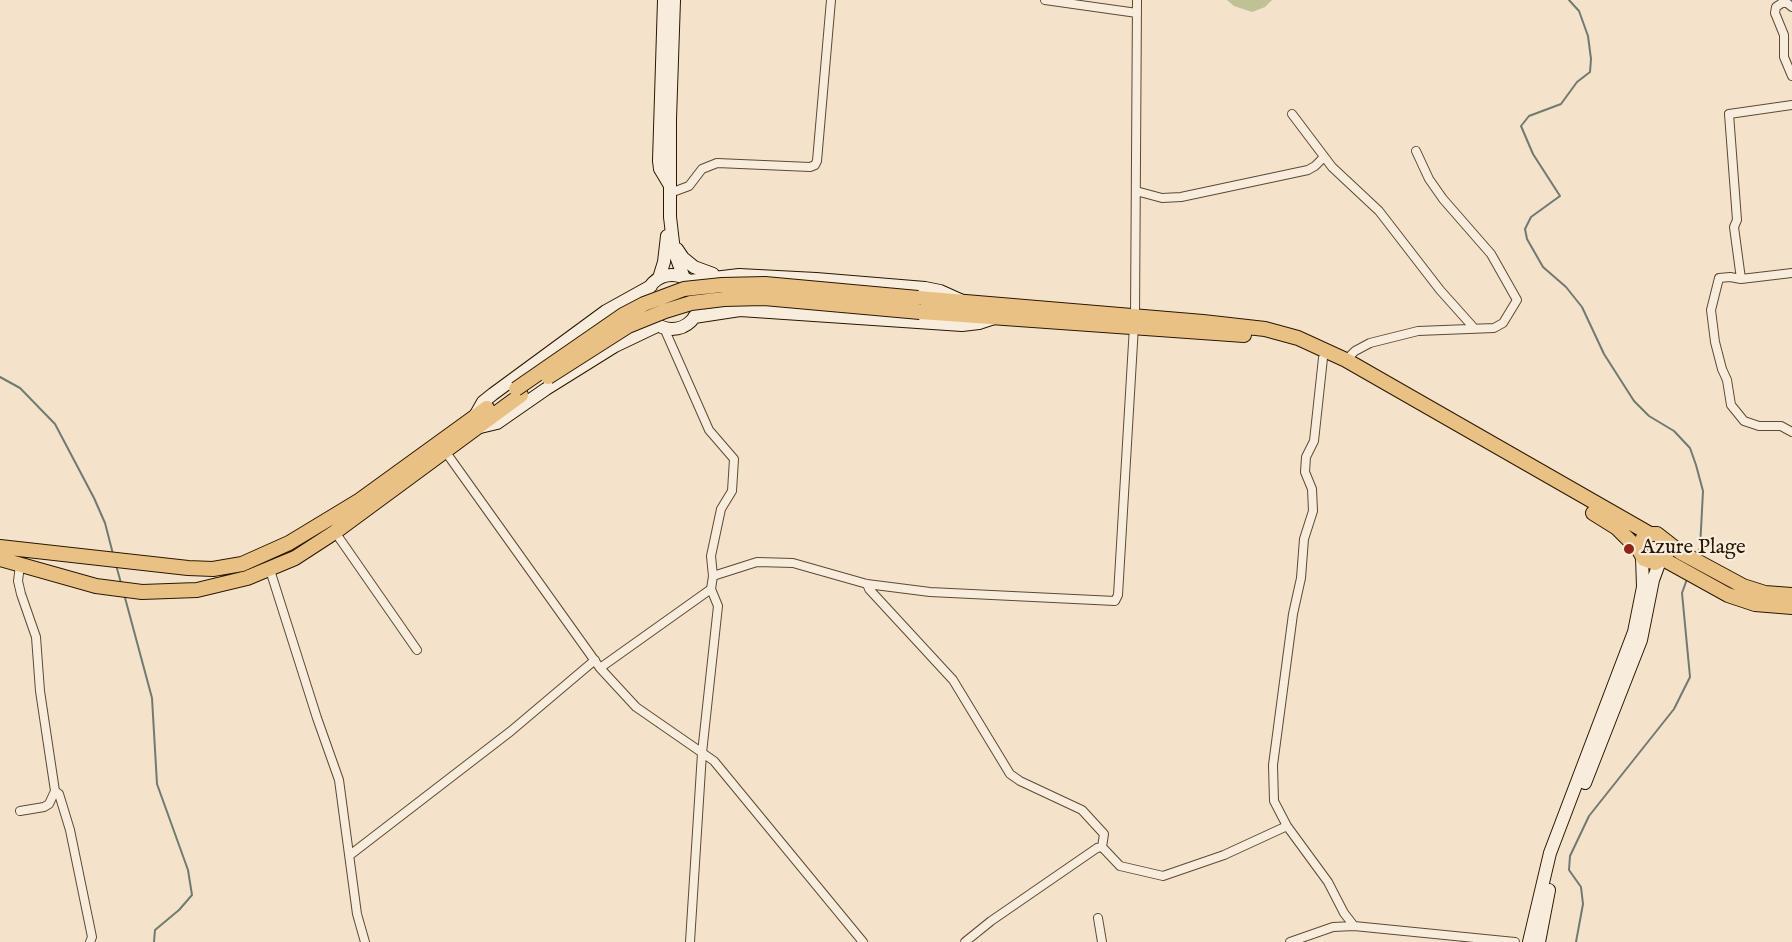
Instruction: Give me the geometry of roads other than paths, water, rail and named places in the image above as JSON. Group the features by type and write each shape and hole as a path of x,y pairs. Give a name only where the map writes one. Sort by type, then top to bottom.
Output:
{"highway":[{"path":"0,547 213,569 242,564 262,557 360,500 518,392 628,326 690,303 764,298 919,305 995,318 1134,321 1265,329 1311,343 1346,360 1650,534 1660,536 1667,544 1669,559"},
{"path":"919,305 960,300 1260,337 1295,346 1323,358 1601,517 1625,535 1652,562 1669,559 1754,590 1792,596"},
{"path":"0,559 96,586 142,592 170,592 214,587 247,578 295,558 335,532 445,451 475,423"},
{"path":"1641,553 1643,538 1650,534"},
{"path":"1705,574 1742,600 1769,606 1792,607"}],"main road":[{"path":"664,0 659,161 660,169 670,189"},
{"path":"674,0 670,217 674,251 687,280 698,295 699,306 694,317"},
{"path":"662,326 651,318 646,307 646,296 664,262 670,217"},
{"path":"672,237 683,258 694,267 705,273 726,276"},
{"path":"960,300 940,291 925,288 754,275 687,280 669,275 606,311 492,394 483,402 475,423 487,427 497,423 615,346 662,326 681,327 694,317 725,311 748,310 951,324 970,324 995,318"},
{"path":"1529,942 1550,853 1634,632 1643,587 1641,553"},
{"path":"1539,942 1560,846 1641,640 1653,580 1669,559"}],"street":[{"path":"670,189 689,186 702,169 717,163 810,167 815,165 831,0"},
{"path":"1046,0 1137,12"},
{"path":"713,576 757,562 793,563 867,584 930,592 988,597 1110,602 1116,600 1134,321 1137,0"},
{"path":"1792,7 1787,3 1782,3 1776,7 1775,13 1784,35 1784,57 1792,76"},
{"path":"1741,279 1734,227 1737,220 1729,114 1792,105"},
{"path":"1292,114 1338,174 1379,211 1435,284 1474,328"},
{"path":"1346,360 1355,351 1370,343 1418,331 1494,328 1503,323 1517,300 1491,254 1443,199 1429,178 1416,151"},
{"path":"1136,192 1162,198 1181,197 1308,170 1324,157"},
{"path":"1792,273 1741,279 1719,278 1711,310 1715,342 1727,380 1731,405 1744,421 1759,426 1781,426 1792,432"},
{"path":"662,326 709,430 734,459 732,491 721,509 711,556 713,576 711,589 718,606 702,753 690,942"},
{"path":"1323,358 1314,441 1306,457 1305,472 1312,489 1313,511 1304,539 1301,578 1293,614 1273,765 1275,801 1287,825 1328,882 1344,913 1354,926"},
{"path":"445,451 598,664 636,707 714,761 863,942"},
{"path":"335,532 417,650"},
{"path":"20,565 18,581 36,637 40,691 55,791 49,804 44,807 20,811"},
{"path":"270,570 339,780 357,914 365,942"},
{"path":"867,584 869,589 953,680 1010,774 1082,810 1104,834 1102,847"},
{"path":"350,855 598,664 711,589"},
{"path":"55,791 59,794 70,830 92,937 90,942"},
{"path":"1102,847 1120,866 1163,876 1224,855 1287,825"},
{"path":"965,942 1097,848 1102,847"},
{"path":"1098,918 1102,942"},
{"path":"1290,942 1334,927 1354,926 1515,942"}],"waterway":[{"path":"1569,0 1579,11 1588,36 1590,72 1577,82 1561,104 1529,116 1521,126 1533,154 1560,196 1531,217 1525,229 1527,239 1543,267 1566,287 1582,307 1604,354 1634,401 1649,416 1674,431 1690,448 1703,491 1700,548 1697,554"},
{"path":"0,377 20,388 55,424 94,498 105,523 113,554"},
{"path":"116,565 121,583"},
{"path":"1576,942 1583,904 1581,887 1569,870 1570,856 1589,816 1674,709 1690,677 1682,593 1687,579"},
{"path":"124,594 152,698 157,784 188,870 192,895 179,910 155,930 154,942"}],"place":[{"name":"Azure Plage","path":"1629,549"}]}
